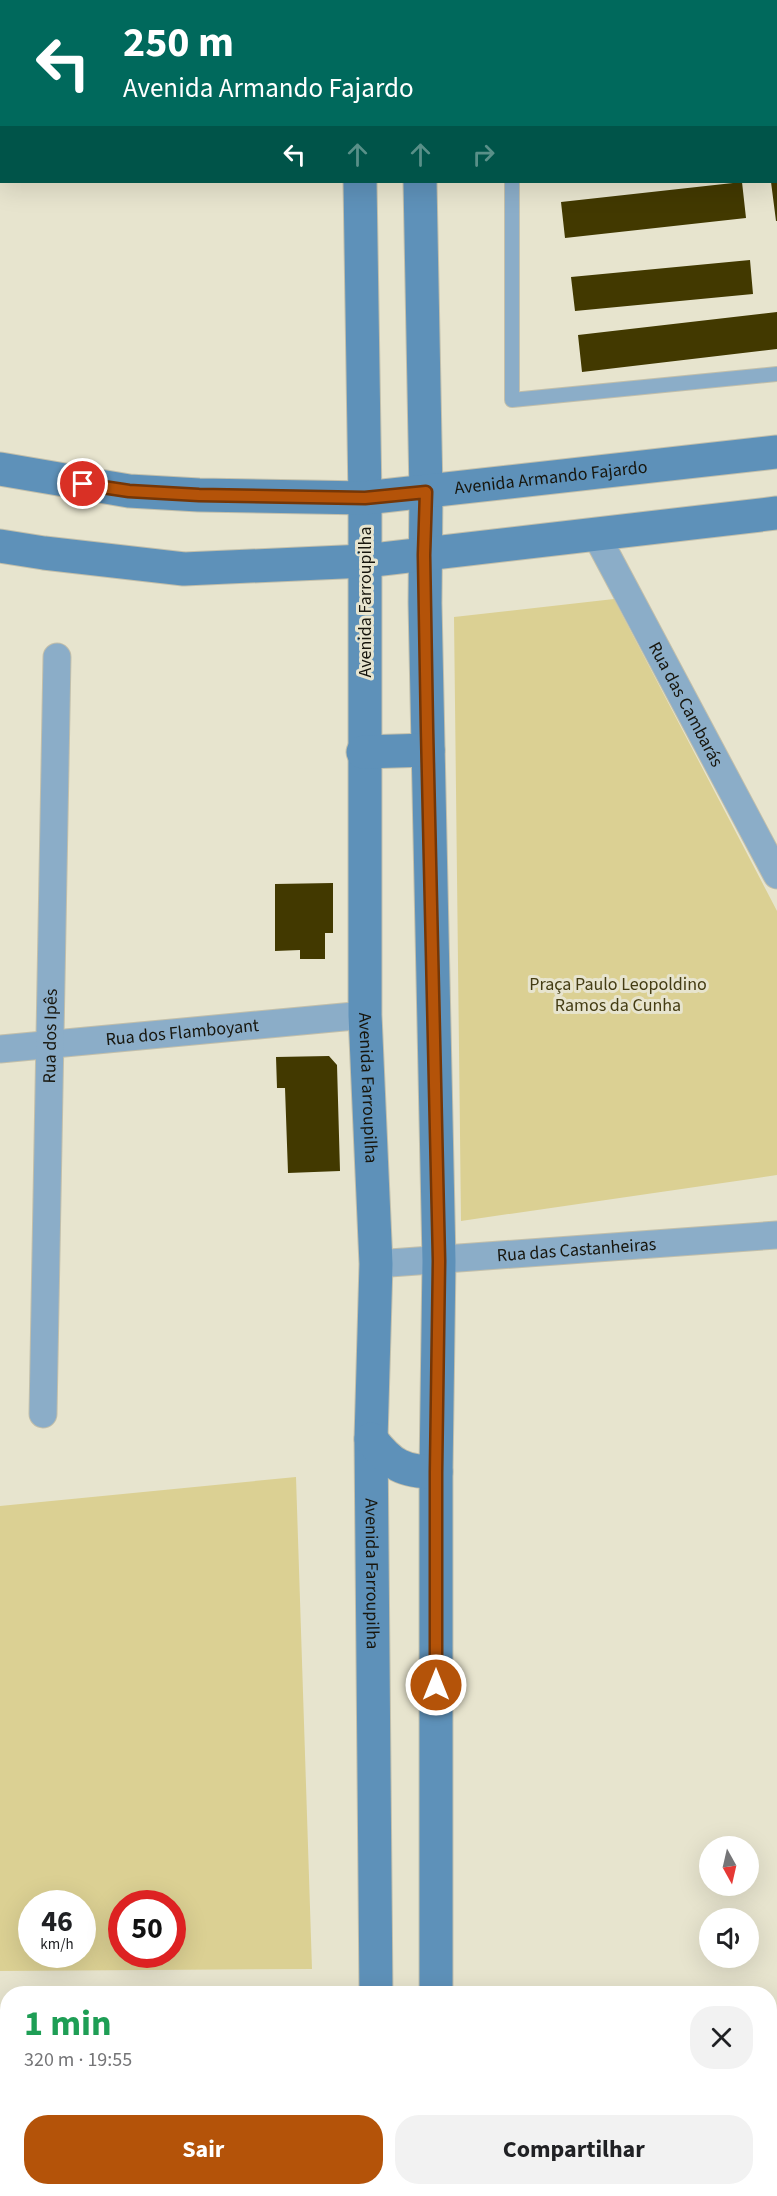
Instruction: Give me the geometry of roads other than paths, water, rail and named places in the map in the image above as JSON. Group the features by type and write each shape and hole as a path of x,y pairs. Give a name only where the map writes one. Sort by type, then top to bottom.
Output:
{"main road":[{"name":"Avenida Farroupilha","path":"360,183 365,498 363,753 365,1015 375,1264 371,1439 376,1986"},
{"path":"420,183 426,492 424,555 439,1261 436,1472 436,1986"},
{"name":"Avenida Armando Fajardo","path":"0,469 129,491 199,495 365,498 777,452"},
{"path":"0,546 184,568 365,561 777,513"},
{"path":"363,753 428,750"},
{"path":"371,1439 383,1454 400,1467 418,1472 436,1472"}],"street":[{"name":"Rua das Cambarás","path":"595,533 777,875"},
{"name":"Rua dos Ipês","path":"43,1414 52,1044 57,657"},
{"name":"Rua dos Flamboyant","path":"0,1049 365,1015"},
{"name":"Rua das Castanheiras","path":"375,1264 777,1235"}],"lane":[{"path":"512,183 512,400 777,374"}],"park label":[{"name":"Praça Paulo Leopoldino Ramos da Cunha","path":"618,994"}]}
